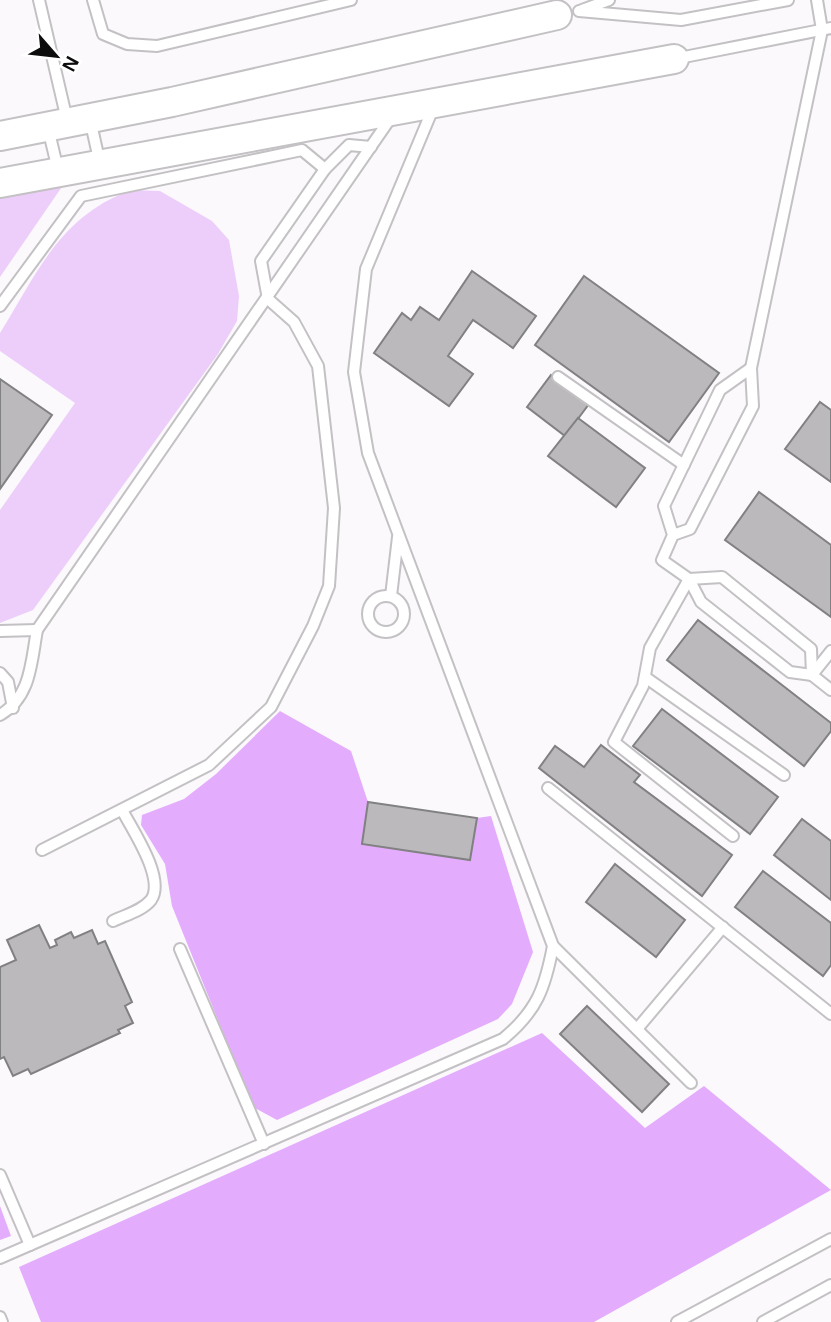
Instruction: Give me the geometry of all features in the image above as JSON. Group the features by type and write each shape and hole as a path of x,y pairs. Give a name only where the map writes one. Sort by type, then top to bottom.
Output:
{"street":[{"path":"0,136 568,13"},
{"path":"0,183 674,59"}],"lane":[{"path":"39,0 68,123 59,173"},
{"path":"93,0 103,34 127,44 157,46 351,0"},
{"path":"568,13 609,0"},
{"path":"568,13 681,20 788,0"},
{"path":"817,0 826,29 751,368 753,406 690,529 673,536 662,560 689,579 701,602 790,672 812,675 831,690"},
{"path":"674,59 826,29"},
{"path":"435,103 366,269 355,372 368,453 553,946 691,1083"},
{"path":"0,715 13,708 23,695 37,630 396,111"},
{"path":"68,123 101,166"},
{"path":"42,850 209,765 271,707 330,586 334,508 318,366 294,323 268,299 261,261 325,169 349,145 371,147"},
{"path":"0,306 81,196 302,150 325,169"},
{"path":"673,536 663,506 720,390 751,368"},
{"path":"558,377 684,466"},
{"path":"391,596 398,534"},
{"path":"689,579 722,577 811,649 812,675"},
{"path":"689,579 650,648 643,686 614,742 733,836"},
{"path":"0,631 37,630"},
{"path":"812,675 831,651"},
{"path":"0,673 8,682 13,708"},
{"path":"645,677 785,775"},
{"path":"548,788 831,1014"},
{"path":"113,921 142,908 152,899 156,886 149,862 122,810"},
{"path":"637,1030 723,927"},
{"path":"0,1258 503,1039 523,1023 546,984 553,946"},
{"path":"180,949 264,1144"},
{"path":"0,1175 30,1245"},
{"path":"677,1322 831,1240"},
{"path":"763,1322 831,1285"},
{"path":"0,1317 2,1322"}],"shaded area":[{"path":"68,178 0,277 0,191"},
{"path":"131,190 160,191 212,221 229,240 239,296 237,321 218,354 33,610 0,623 0,510 75,403 0,351 0,333 39,268 68,231 106,201"},
{"path":"280,711 351,751 368,802 362,844 470,860 477,818 491,816 533,952 512,1004 498,1019 277,1120 253,1107 172,906 165,864 141,825 142,815 184,799 216,774"},
{"path":"542,1033 645,1128 704,1086 831,1190 594,1322 41,1322 19,1267"},
{"path":"0,1206 11,1236 0,1240"}],"building":[{"path":"472,271 536,316 513,348 473,320 448,356 473,374 449,406 374,353 402,313 411,320 420,307 439,320"},
{"path":"584,276 719,373 669,442 535,345"},
{"path":"551,375 589,404 565,436 527,407"},
{"path":"0,379 52,415 0,489"},
{"path":"820,402 831,410 831,482 785,449"},
{"path":"578,418 645,468 616,507 548,456"},
{"path":"759,492 831,545 831,617 725,540"},
{"path":"698,620 831,723 831,731 804,766 667,660"},
{"path":"662,709 778,797 750,834 633,746"},
{"path":"601,745 640,775 634,782 732,855 702,896 539,768 555,746 584,767"},
{"path":"368,802 477,818 470,860 362,844"},
{"path":"802,819 831,841 831,900 774,855"},
{"path":"615,864 685,920 656,957 586,902"},
{"path":"763,871 831,923 831,965 823,976 735,907"},
{"path":"39,925 50,948 57,945 55,940 71,932 74,938 92,930 98,944 105,941 132,1002 125,1006 133,1023 118,1030 120,1033 31,1074 28,1069 13,1076 4,1057 0,1059 0,967 16,960 7,940"},
{"path":"587,1006 669,1084 642,1112 560,1034"}]}
